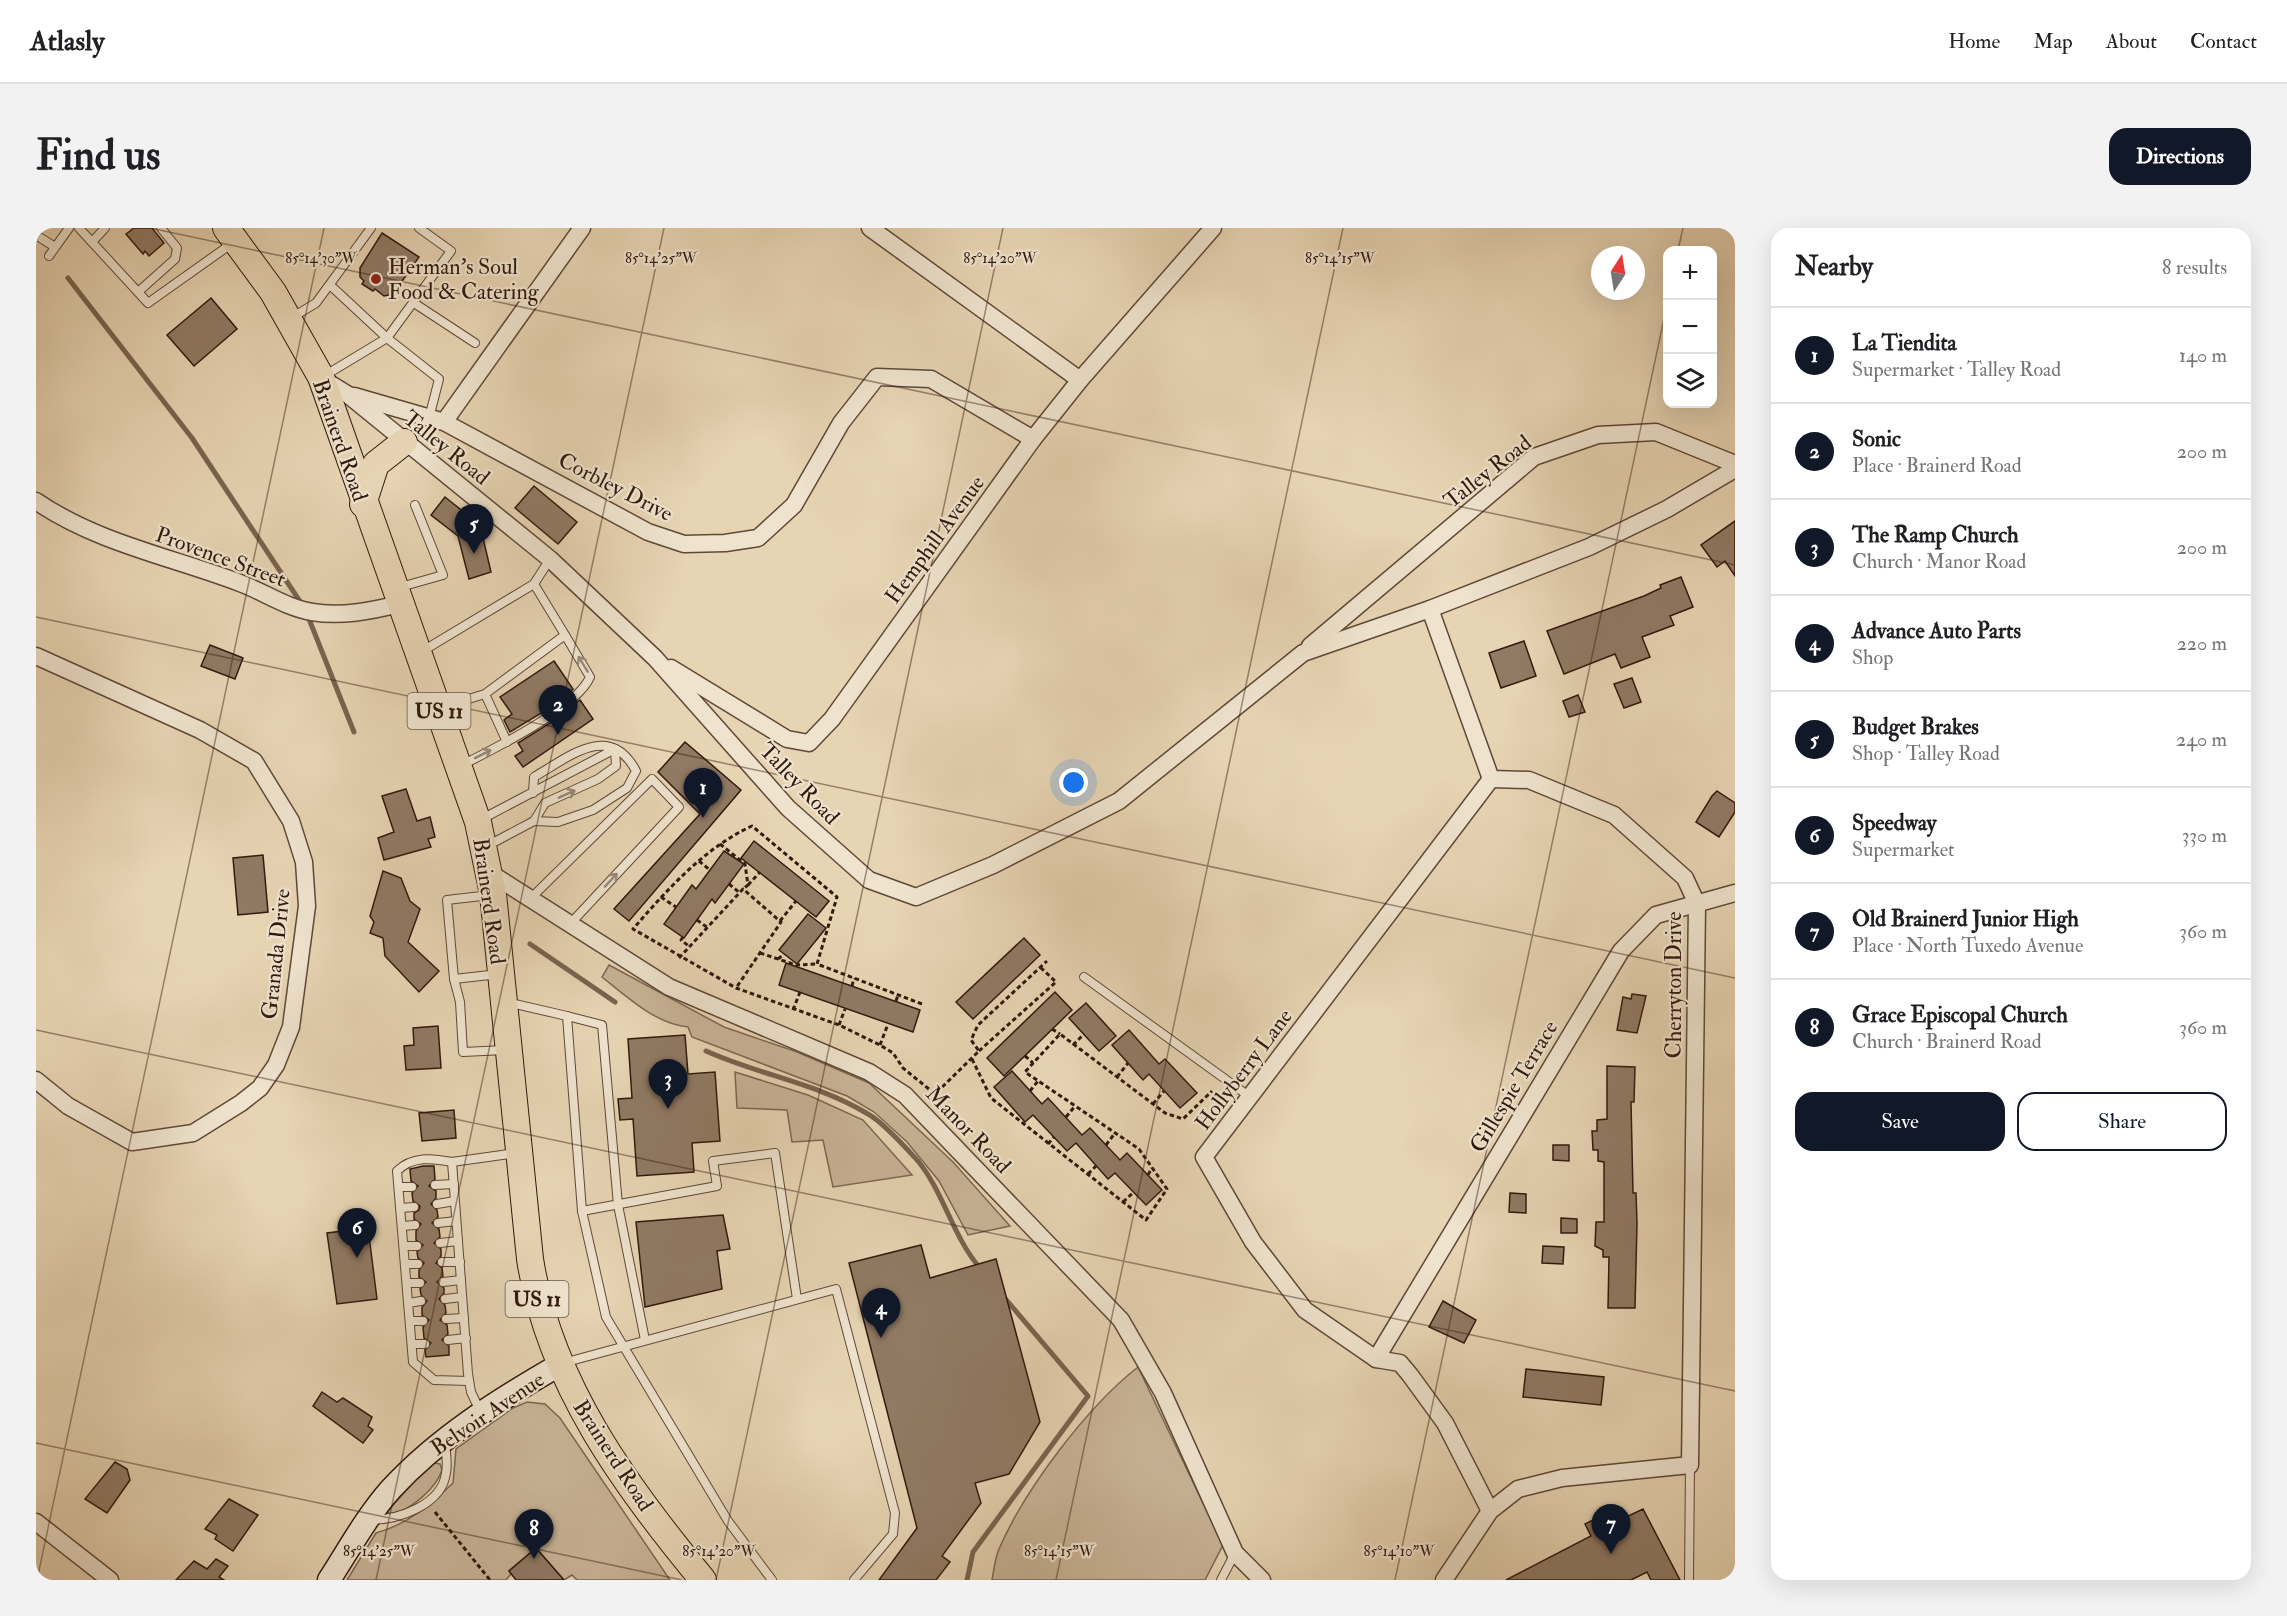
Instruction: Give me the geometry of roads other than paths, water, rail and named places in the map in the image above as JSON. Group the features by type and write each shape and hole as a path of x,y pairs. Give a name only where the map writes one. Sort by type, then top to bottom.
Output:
{"main road":[{"name":"Brainerd Road","path":"231,234 290,319 321,377 363,504 460,766 478,822 491,884 534,1287 544,1322 561,1364 597,1436 702,1580"},
{"path":"363,504 376,464 404,442"}],"street":[{"path":"437,420 582,228"},
{"path":"870,228 1080,381"},
{"name":"Hemphill Avenue","path":"655,658 786,739 808,743 832,719 1033,439 1080,381 1213,228"},
{"name":"Talley Road","path":"321,377 347,394 550,559 655,658 788,808 869,880 916,897 993,865 1119,801 1303,653 1534,457 1598,435 1656,432 1735,466"},
{"name":"Corbley Drive","path":"347,394 437,420 648,532 684,544 725,543 758,538 794,505 841,423 877,377 931,379 1033,439"},
{"name":"Talley Road","path":"1303,653 1430,609 1589,547 1667,509 1735,466"},
{"name":"Provence Street","path":"36,501 51,512 127,546 242,584 298,609 315,613 367,612 396,597"},
{"path":"1430,609 1491,779"},
{"name":"Granada Drive","path":"36,656 227,743 254,761 291,821 304,862 307,906 291,1028 276,1065 260,1089 242,1103 193,1133 132,1142 69,1106 36,1080"},
{"name":"Cherryton Drive","path":"1491,779 1529,780 1614,815 1685,878 1697,904 1690,1465"},
{"name":"Hollyberry Lane","path":"1490,1511 1445,1423 1400,1363 1376,1359 1305,1310 1253,1242 1204,1157 1491,779"},
{"name":"Manor Road","path":"491,884 531,898 669,987 869,1072 905,1095 1121,1320 1163,1393 1235,1553 1262,1580"},
{"name":"Gillespie Terrace","path":"1376,1359 1620,951 1656,915 1735,892"},
{"name":"Belvoir Avenue","path":"329,1580 367,1520 390,1490 444,1438 561,1364"},
{"path":"1444,1580 1490,1511 1518,1489 1562,1478 1690,1465"},
{"path":"36,1522 110,1580"}],"lane":[{"path":"49,256 69,228"},
{"path":"79,228 148,303 231,234"},
{"path":"93,242 105,228"},
{"path":"138,291 175,259 177,248 160,228"},
{"path":"290,319 316,303 371,228"},
{"path":"321,377 387,338 451,251 419,228"},
{"path":"36,235 55,247"},
{"path":"330,285 387,338 440,379 437,420"},
{"path":"414,303 475,343"},
{"path":"396,597 443,575 415,505"},
{"path":"418,654 534,584 550,559"},
{"path":"460,766 507,742 580,693 590,677 534,584"},
{"path":"438,708 485,694 565,635"},
{"path":"485,694 507,742"},
{"path":"485,847 534,821 558,822 585,813 627,788 636,771 628,756 602,744 585,748 534,777 533,793"},
{"path":"478,822 615,749"},
{"path":"534,821 545,803 598,779 616,766 615,749"},
{"path":"531,898 652,779 679,807 571,923"},
{"path":"491,884 447,900 454,979 460,1002 463,1052 508,1049"},
{"path":"454,979 501,974"},
{"path":"1084,977 1250,1097"},
{"path":"504,1002 602,1025 618,1205 645,1340"},
{"path":"567,1016 582,1211 606,1317 728,1521 772,1580"},
{"path":"469,1382 434,1380 413,1362 397,1171 406,1162 434,1158 452,1162 520,1153"},
{"path":"582,1211 717,1186 713,1161 774,1153 797,1299"},
{"path":"452,1162 469,1382 481,1415"},
{"path":"435,1185 454,1184"},
{"path":"399,1187 412,1187"},
{"path":"437,1204 455,1201"},
{"path":"400,1208 414,1207"},
{"path":"438,1223 456,1221"},
{"path":"402,1226 415,1225"},
{"path":"440,1243 458,1241"},
{"path":"404,1246 417,1246"},
{"path":"442,1262 460,1262"},
{"path":"405,1264 418,1264"},
{"path":"443,1282 461,1280"},
{"path":"407,1283 420,1283"},
{"path":"561,1364 836,1288 895,1513 892,1534 854,1580"},
{"path":"445,1299 462,1297"},
{"path":"408,1302 421,1301"},
{"path":"446,1319 464,1318"},
{"path":"410,1321 423,1321"},
{"path":"448,1340 466,1338"},
{"path":"412,1344 425,1344"},
{"path":"367,1520 399,1517 426,1501 441,1486 447,1472 444,1438"},
{"path":"1689,1580 1690,1465"},
{"path":"1221,1580 1235,1553"}],"waterway":[{"path":"68,278 192,438 303,606"},
{"path":"307,614 354,732"},
{"path":"530,944 615,1002"},
{"path":"706,1051 746,1067 829,1094 849,1103 880,1123 918,1161 927,1174 963,1243 980,1268"},
{"path":"967,1580 973,1552 1088,1396 1003,1296"}],"place":[{"name":"Herman's Soul Food & Catering","path":"376,279"},
{"name":"Budget Brakes","path":"474,554"},
{"name":"Sonic","path":"558,735"},
{"name":"La Tiendita","path":"703,818"},
{"name":"The Ramp Church","path":"668,1109"},
{"name":"Speedway","path":"357,1258"},
{"name":"Advance Auto Parts","path":"881,1338"},
{"name":"Old Brainerd Junior High","path":"1611,1554"},
{"name":"Grace Episcopal Church","path":"534,1559"}]}
